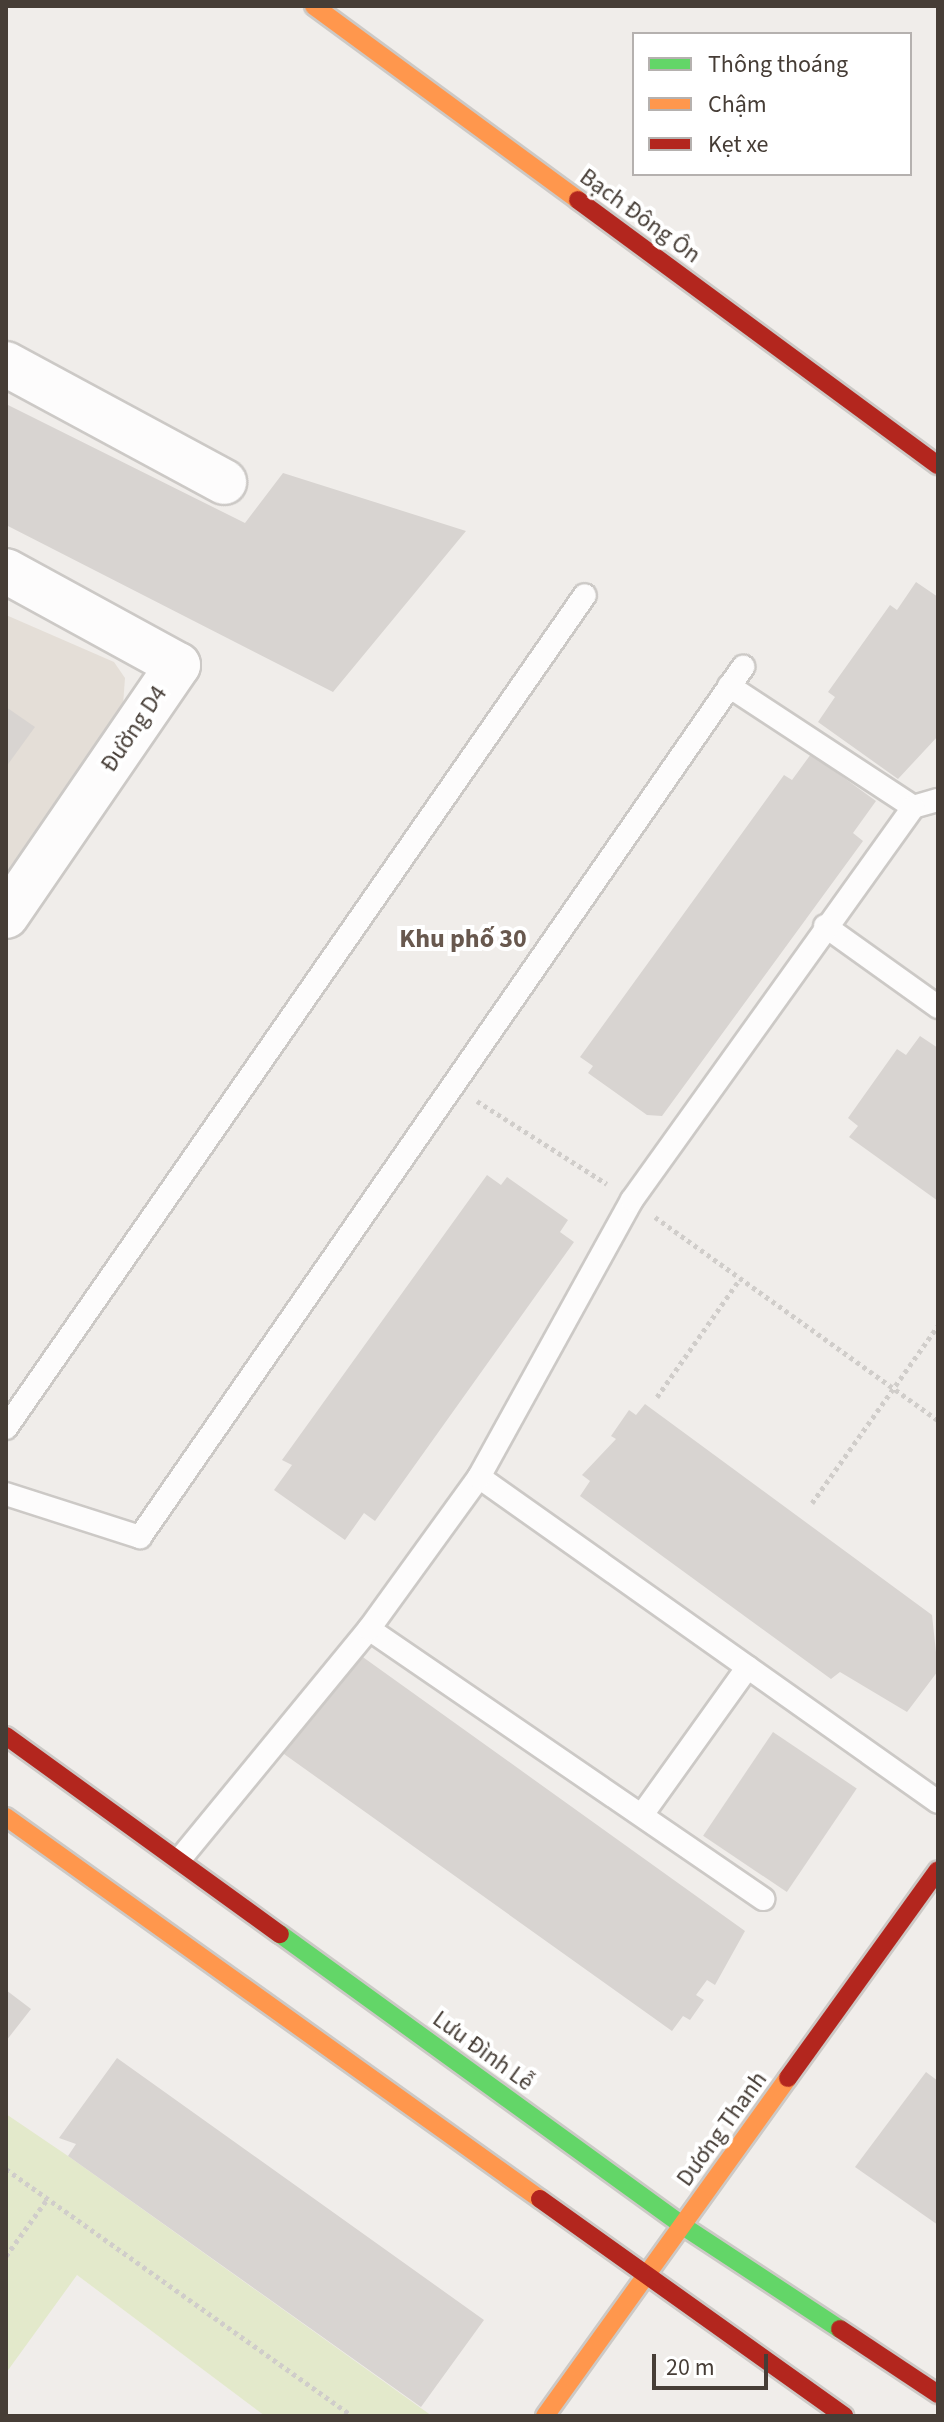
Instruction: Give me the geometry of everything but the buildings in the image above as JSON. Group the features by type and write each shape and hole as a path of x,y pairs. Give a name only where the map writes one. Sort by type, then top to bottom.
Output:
{"street":[{"name":"Bạch Đông Ôn","path":"314,6 938,465"},
{"path":"6,364 224,482"},
{"name":"Đường D4","path":"6,571 178,665 6,916"},
{"name":"Lưu Đình Lễ","path":"6,1736 683,2226 938,2394"},
{"path":"6,1817 643,2278 844,2416"},
{"name":"Dương Thanh","path":"545,2416 938,1870"}],"lane":[{"path":"6,1428 585,595"},
{"path":"6,1494 140,1537 743,667"},
{"path":"729,686 913,807"},
{"path":"180,1859 369,1629 479,1477 632,1200 913,807 938,800"},
{"path":"825,926 938,1007"},
{"path":"479,1477 938,1802"},
{"path":"369,1629 644,1812 764,1899"},
{"path":"644,1812 748,1667"}],"path":[{"path":"453,1085 632,1200 938,1420"},
{"path":"657,1397 740,1279"},
{"path":"812,1503 938,1326"},
{"path":"6,2169 352,2416"},
{"path":"6,2256 48,2198"}],"shaded area":[{"path":"6,615 114,662 125,678 123,705 6,880"}],"green space":[{"path":"6,2114 432,2416 265,2416 77,2275 6,2373"}],"traffic: fast":[{"path":"280,1934 683,2226 840,2329"}],"traffic: slow":[{"path":"314,6 578,200"},
{"path":"6,1817 540,2199"},
{"path":"545,2416 788,2078"}],"traffic: jam":[{"path":"578,200 938,465"},
{"path":"6,1736 280,1934"},
{"path":"788,2078 938,1870"},
{"path":"540,2199 844,2416"},
{"path":"840,2329 938,2394"}],"district":[{"name":"Khu phố 30","path":"463,939"}]}
